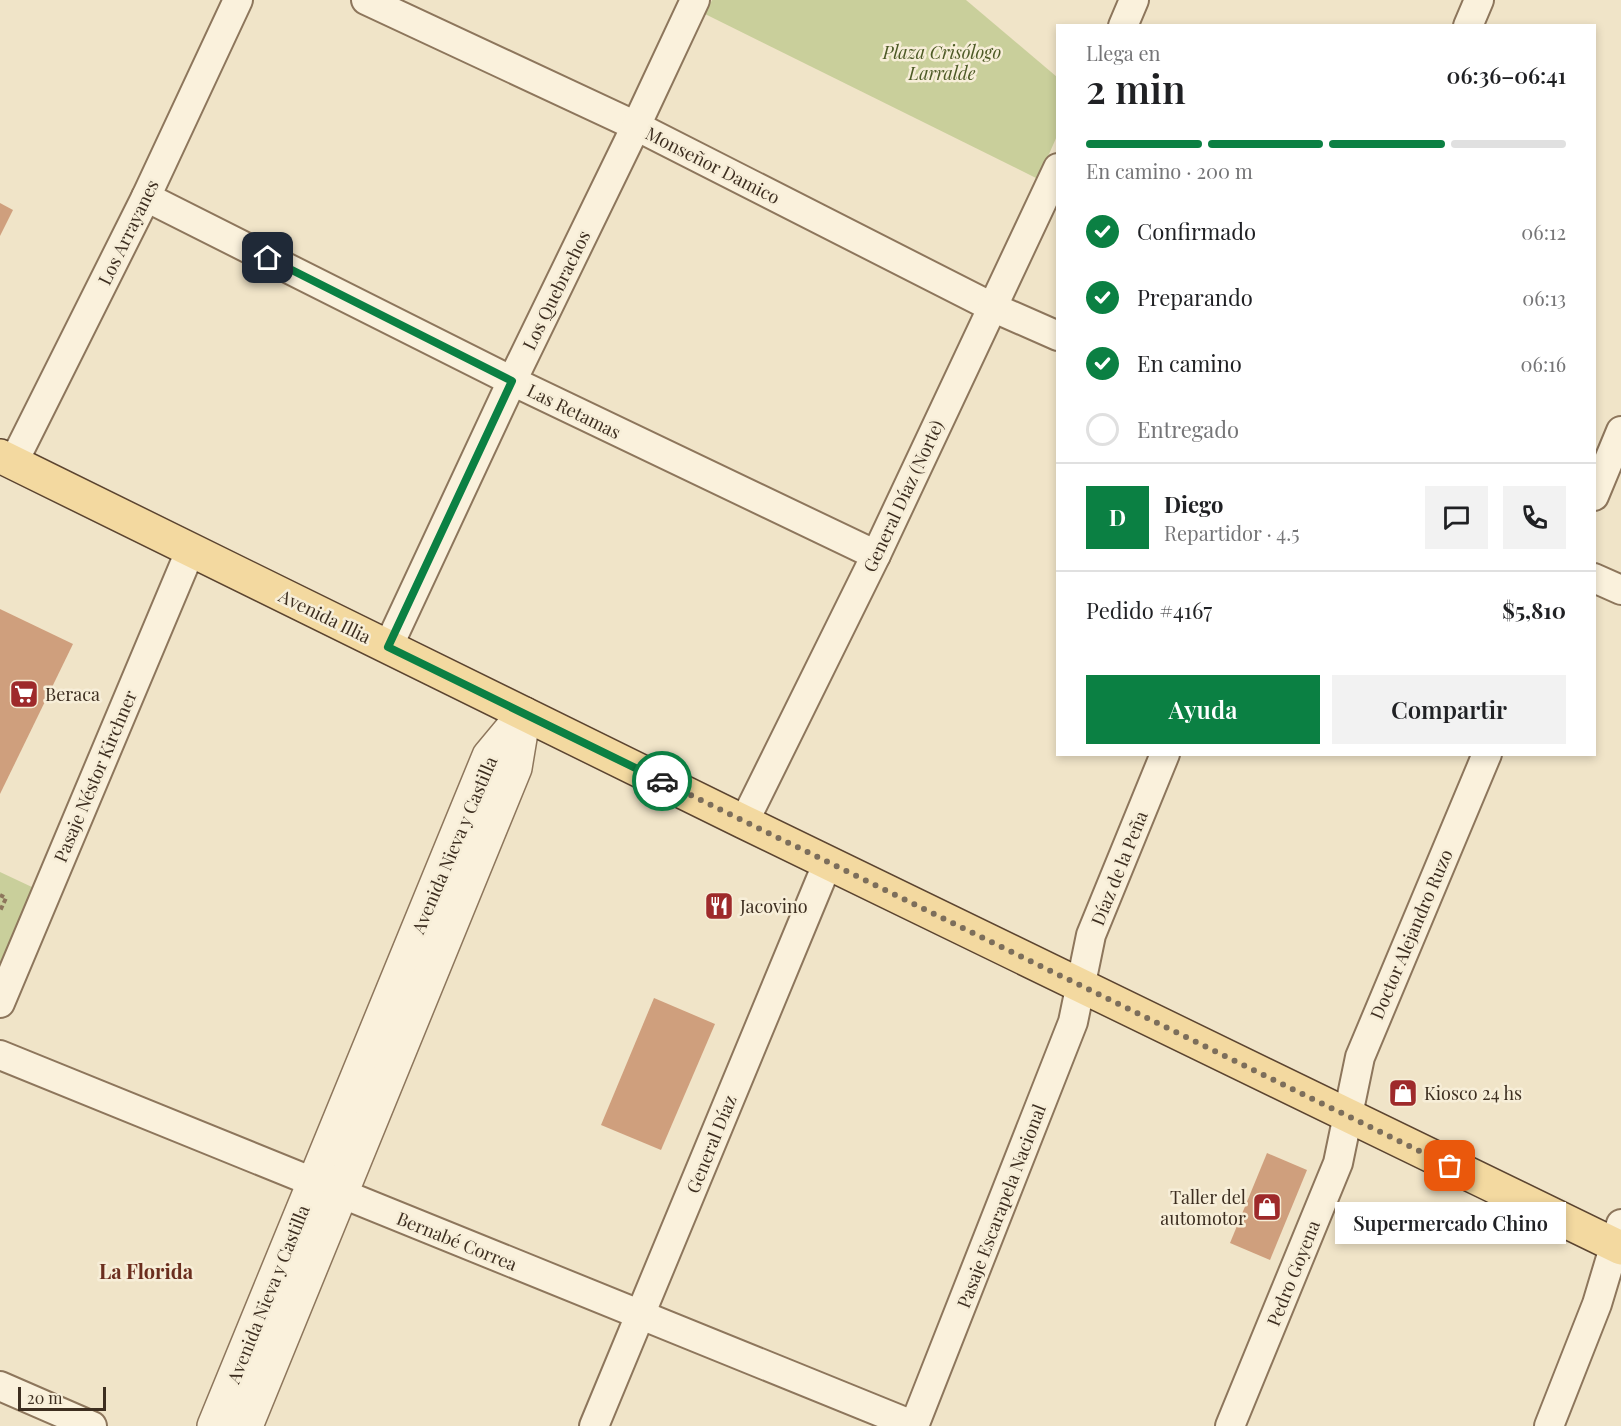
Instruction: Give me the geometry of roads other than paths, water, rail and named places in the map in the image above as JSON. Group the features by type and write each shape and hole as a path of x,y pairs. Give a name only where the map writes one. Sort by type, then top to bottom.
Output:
{"main road":[{"name":"Avenida Illia","path":"6,460 1347,1116 1619,1239"}],"street":[{"name":"Los Arrayanes","path":"6,460 146,197 238,0"},
{"name":"Monseñor Damico","path":"366,0 636,126 992,306 1056,335"},
{"name":"Los Quebrachos","path":"388,647 512,381 695,0"},
{"path":"1124,24 1134,0"},
{"path":"1469,24 1479,0"},
{"name":"General Díaz (Norte)","path":"744,822 876,555 1056,172"},
{"name":"Las Retamas","path":"146,197 512,381 876,555"},
{"path":"1596,491 1621,431"},
{"name":"Pasaje Néstor Kirchner","path":"0,1004 191,549"},
{"path":"1596,579 1621,590"},
{"name":"Avenida Nieva y Castilla","path":"214,1426 328,1188 515,768 524,714"},
{"name":"Díaz de la Peña","path":"1081,985 1091,935 1164,756"},
{"name":"Doctor Alejandro Ruzo","path":"1347,1116 1360,1057 1486,756"},
{"name":"General Díaz","path":"594,1426 828,862"},
{"name":"Pasaje Escarapela Nacional","path":"914,1426 1073,1022 1081,985"},
{"name":"Bernabé Correa","path":"0,1055 914,1426"},
{"name":"Pedro Goyena","path":"1230,1426 1338,1163 1347,1116"},
{"name":"Avenida Nieva y Castilla","path":"246,1426 328,1188"},
{"path":"1549,1426 1597,1304 1619,1239"},
{"path":"0,1386 92,1426"}],"place":[{"name":"Beraca","path":"24,694"},
{"name":"Jacovino","path":"719,906"},
{"name":"Kiosco 24 hs","path":"1403,1093"},
{"name":"Supermercado Chino","path":"1450,1166"},
{"name":"Taller del automotor","path":"1267,1207"}],"district":[{"name":"La Florida","path":"146,1270"}],"park label":[{"name":"Plaza Crisólogo Larralde","path":"942,62"}]}
